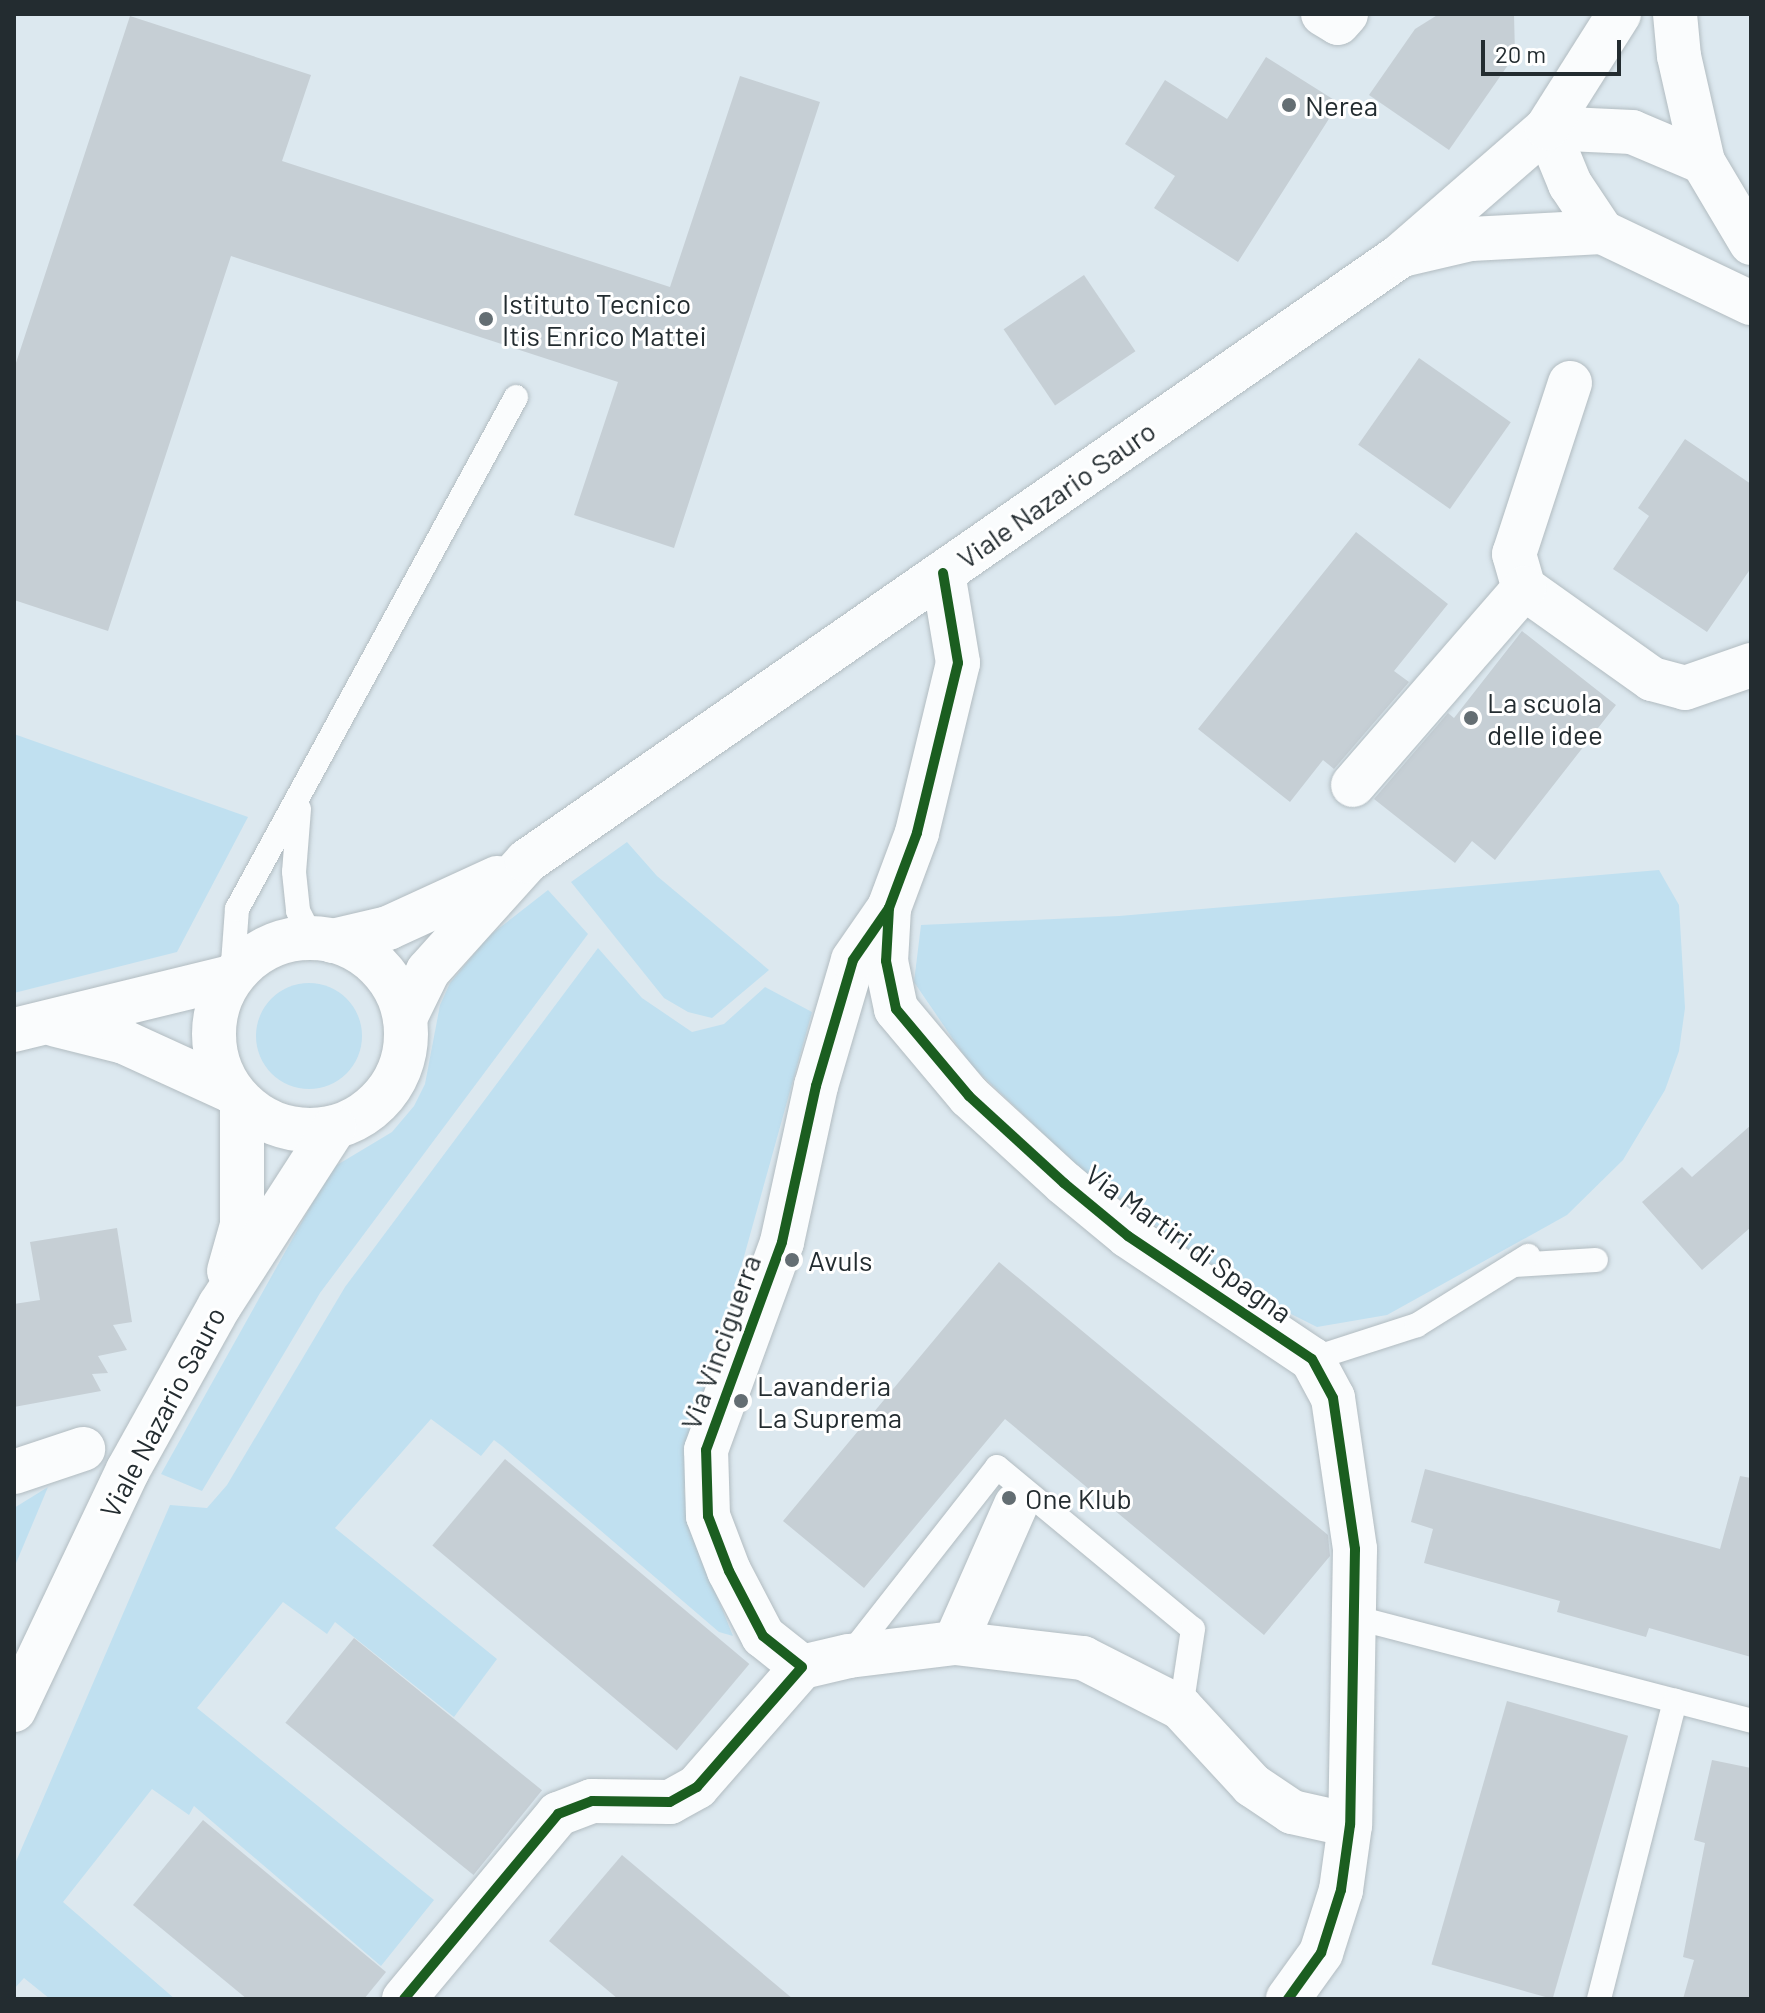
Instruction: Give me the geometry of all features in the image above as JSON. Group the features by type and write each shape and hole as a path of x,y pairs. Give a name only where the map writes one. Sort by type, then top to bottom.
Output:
{"street":[{"path":"1323,14 1338,23 1346,14"},
{"name":"Viale Nazario Sauro","path":"32,1027 124,1042 237,1097 285,1128 334,1128 371,1109 396,1077 403,1058 405,1018 428,971 527,861 1400,256 1547,128 1619,14"},
{"path":"1675,14 1679,56 1703,162 1751,243"},
{"path":"1602,232 1570,184 1547,128 1632,132 1703,162"},
{"path":"1400,256 1471,239 1602,232 1751,303"},
{"path":"1570,383 1514,554 1524,588 1652,679 1685,688 1723,679 1751,665"},
{"name":"Via Martiri di Spagna","path":"943,573 958,663 917,833 889,908 886,961 896,1009 969,1096 1128,1236 1312,1359 1333,1398 1355,1549 1350,1825 1341,1890 1321,1953 1288,1999"},
{"path":"1353,785 1524,588"},
{"path":"32,1027 232,977 276,944 323,940 388,928 467,894 527,861"},
{"name":"Via Vinciguerra","path":"802,1667 763,1636 729,1571 708,1516 706,1450 782,1242 816,1086 853,960 889,908"},
{"name":"Viale Nazario Sauro","path":"323,940 380,969 405,1018"},
{"path":"220,1305 242,1225 237,1097 213,1046 220,998 232,977"},
{"name":"Viale Nazario Sauro","path":"14,1710 128,1470 220,1305 334,1128"},
{"path":"14,1472 83,1449"},
{"path":"955,1643 1016,1505"},
{"path":"404,1999 558,1814 592,1801 670,1802 697,1787 802,1667 849,1656 955,1643 1083,1658 1181,1708 1252,1785 1292,1812 1350,1825"}],"lane":[{"path":"232,977 237,909 299,802 516,397"},
{"path":"299,802 294,872 298,911 323,940"},
{"path":"1312,1359 1417,1325 1521,1260 1596,1260"},
{"path":"849,1656 997,1467 1193,1629 1181,1708"},
{"path":"1353,1617 1751,1721"},
{"path":"1599,1999 1675,1701"}],"shaded area":[{"path":"14,734 248,817 177,952 14,993"},
{"path":"627,842 657,876 769,970 712,1018 688,1012 664,998 571,882"},
{"path":"1659,870 1679,905 1685,1008 1679,1051 1665,1090 1623,1160 1567,1215 1387,1315 1317,1327 1249,1293 1089,1177 970,1064 914,982 921,925 1119,916"},
{"path":"548,890 588,934 320,1293 202,1491 161,1474 332,1168 392,1132 414,1106 425,1084 440,1005 450,983 489,936"},
{"path":"598,948 642,998 692,1032 724,1024 765,987 812,1012 688,1458 684,1491 692,1534 733,1636 719,1632 494,1440 481,1456 431,1419 335,1528 497,1659 454,1717 335,1622 327,1634 283,1602 197,1708 434,1900 381,1966 194,1806 189,1815 152,1789 63,1902 175,1999 50,1999 24,1978 14,1989 14,1866 170,1505 207,1508 227,1485 345,1287"},
{"path":"309,983 329,987 346,999 358,1016 362,1036 358,1056 346,1073 329,1085 309,1089 289,1085 272,1073 260,1056 256,1036 260,1016 272,999 289,987"},
{"path":"48,1487 14,1568 14,1508"}],"building":[{"path":"1439,14 1514,14 1515,55 1449,150 1369,95 1415,29"},
{"path":"130,16 311,75 282,161 670,287 740,76 820,102 674,548 574,515 618,382 231,256 108,631 14,600 14,369"},
{"path":"1266,57 1339,103 1238,262 1154,208 1175,176 1125,144 1165,80 1227,119"},
{"path":"1084,275 1135,351 1055,406 1004,329"},
{"path":"1419,358 1511,422 1450,509 1358,445"},
{"path":"1685,439 1751,484 1751,568 1707,632 1613,569 1649,516 1638,508"},
{"path":"1356,532 1448,604 1394,671 1409,682 1334,769 1323,760 1290,802 1198,729"},
{"path":"1522,631 1616,705 1495,860 1472,841 1455,863 1374,799 1448,713 1454,718"},
{"path":"1751,1125 1751,1227 1702,1270 1642,1202 1682,1167 1692,1177"},
{"path":"117,1228 132,1322 113,1325 127,1350 98,1356 108,1373 92,1374 101,1391 14,1407 14,1304 40,1300 30,1242"},
{"path":"999,1262 1328,1535 1330,1556 1264,1635 1005,1419 864,1588 783,1521"},
{"path":"505,1459 749,1664 677,1751 432,1546"},
{"path":"1425,1469 1720,1549 1740,1476 1751,1478 1751,1657 1649,1628 1646,1637 1557,1612 1560,1601 1424,1563 1433,1529 1411,1522"},
{"path":"354,1638 542,1790 473,1875 285,1723"},
{"path":"1507,1701 1628,1736 1553,1999 1431,1964"},
{"path":"1712,1760 1751,1768 1751,1999 1683,1999 1694,1960 1683,1957 1705,1843 1694,1840"},
{"path":"203,1820 386,1972 364,1999 247,1999 133,1905"},
{"path":"622,1855 793,1999 618,1999 549,1941"}],"cycle path":[{"path":"943,573 958,663 917,833 889,908 886,961 896,1009 969,1096 1064,1183 1128,1236 1312,1359 1333,1398 1355,1549 1350,1825 1341,1890 1321,1953 1288,1999"},
{"path":"404,1999 558,1814 592,1801 670,1802 697,1787 802,1667 763,1636 729,1571 708,1516 706,1450 782,1242 816,1086 853,960 889,908"}],"place":[{"name":"Nerea","path":"1289,105"},
{"name":"Istituto Tecnico Itis Enrico Mattei","path":"486,319"},
{"name":"La scuola delle idee","path":"1471,718"},
{"name":"Avuls","path":"792,1260"},
{"name":"Lavanderia La Suprema","path":"741,1401"},
{"name":"One Klub","path":"1009,1498"}]}
